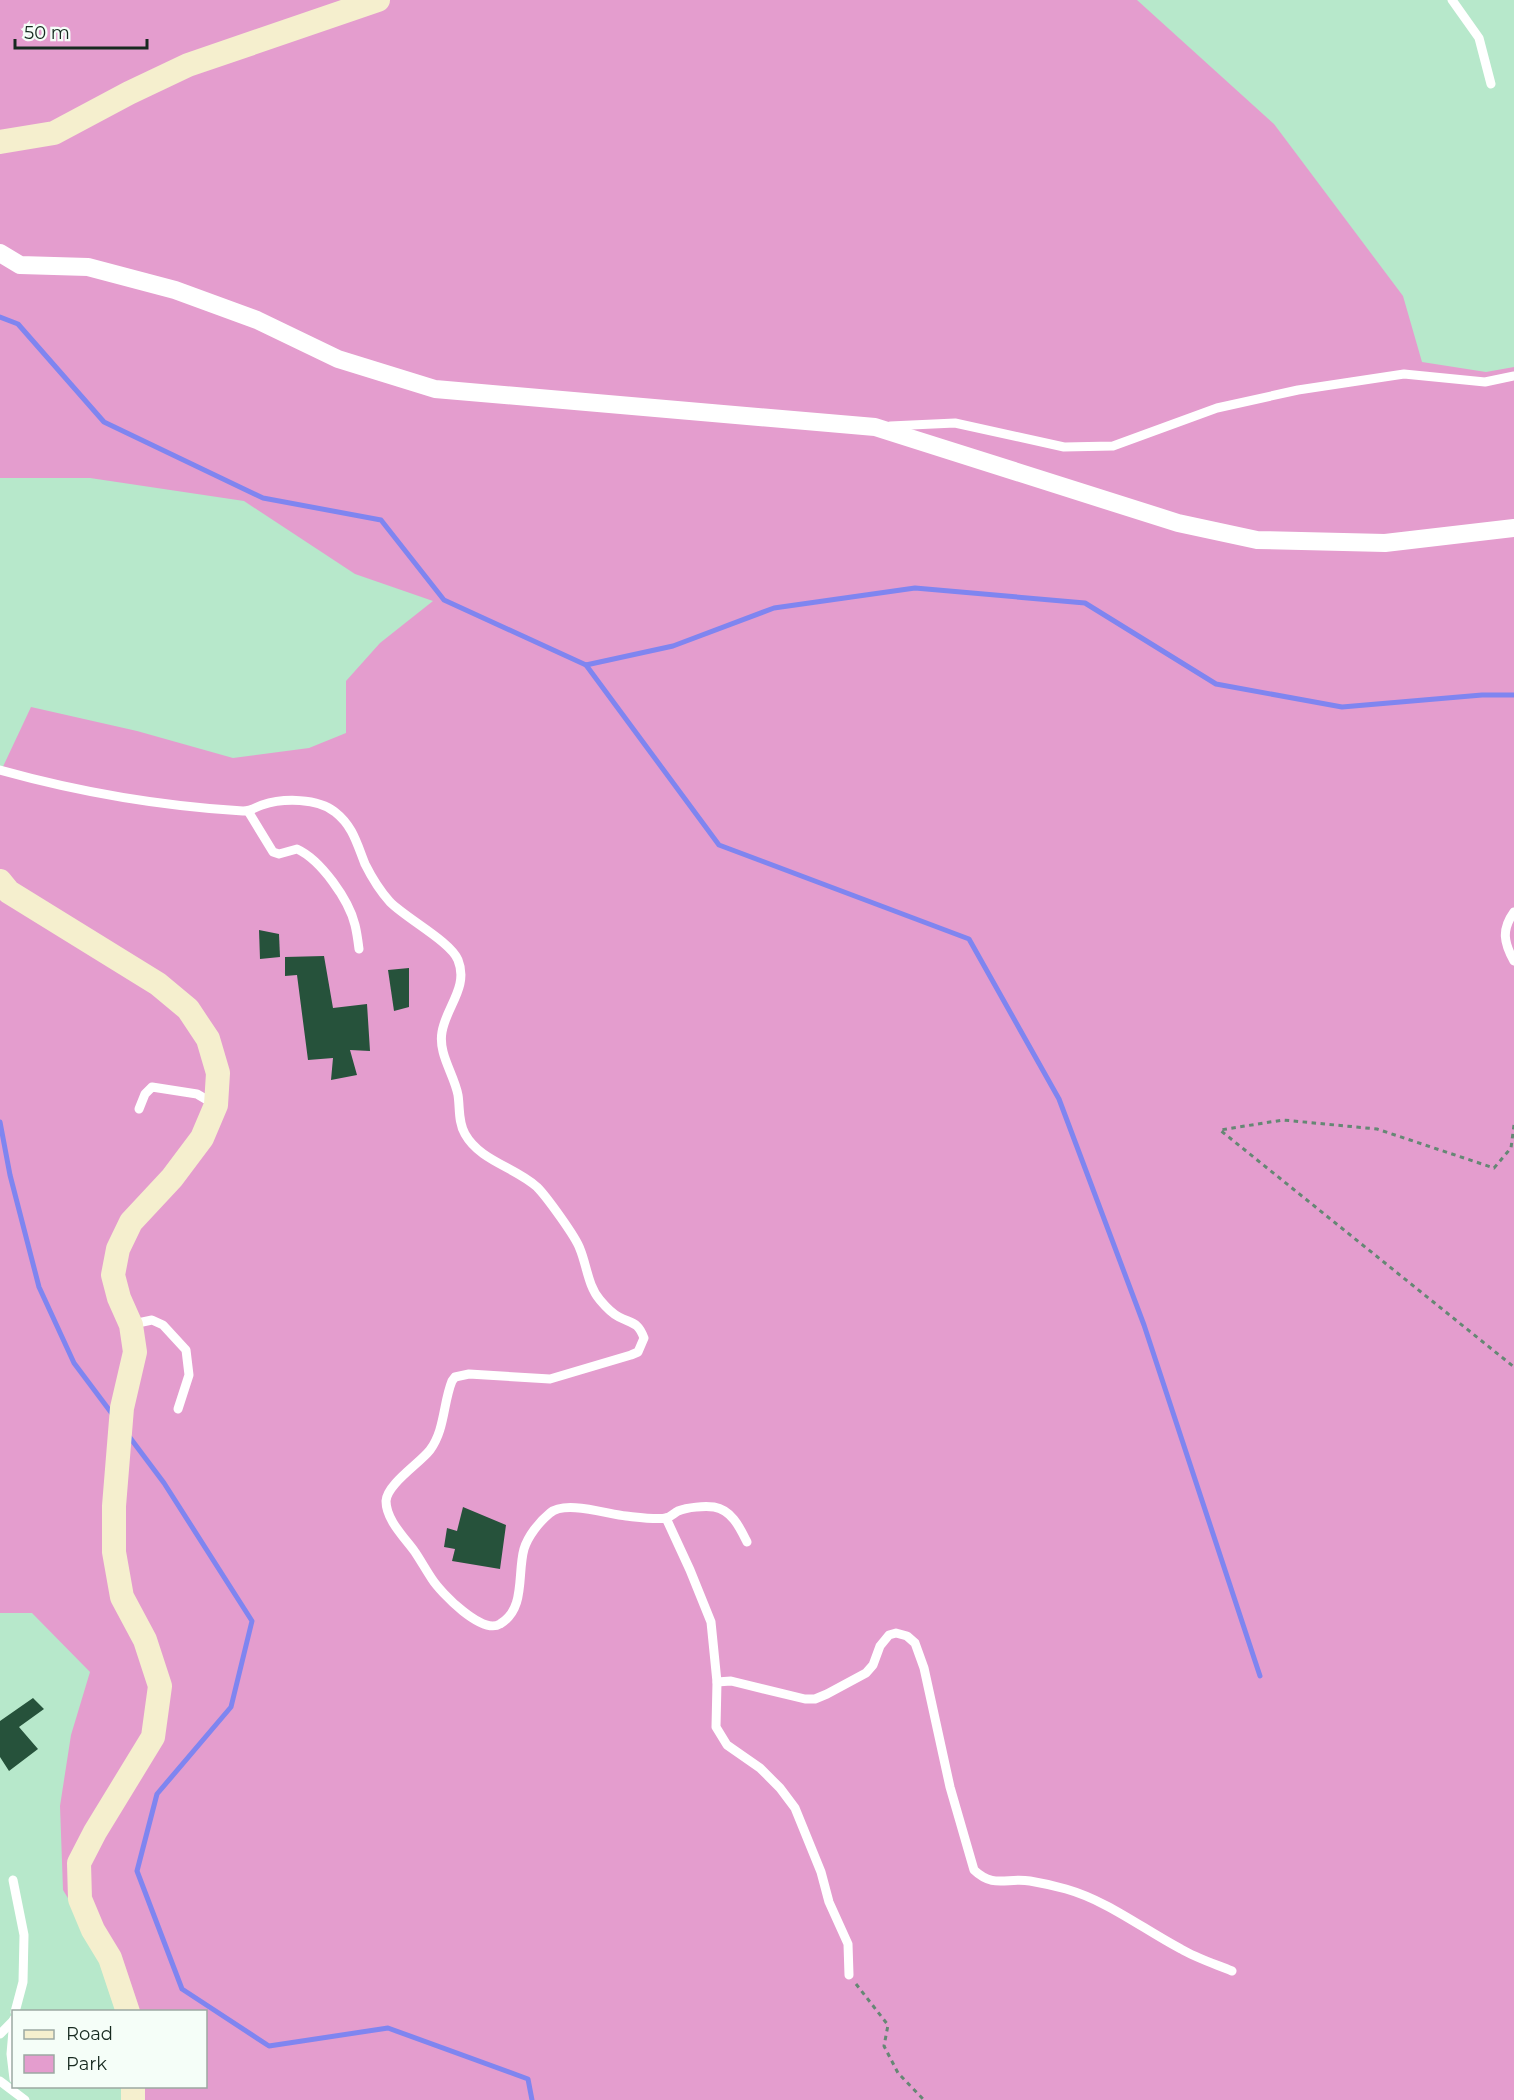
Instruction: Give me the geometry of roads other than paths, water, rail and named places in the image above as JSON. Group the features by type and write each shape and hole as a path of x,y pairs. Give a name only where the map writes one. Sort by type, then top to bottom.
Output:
{"street":[{"path":"0,142 54,134 129,93 188,65 378,0"},
{"path":"0,253 20,265 88,267 175,290 257,320 338,359 435,390 875,427 1178,523 1257,540 1385,543 1514,528"},
{"path":"0,881 9,892 158,984 188,1009 208,1039 219,1073 216,1105 202,1138 172,1178 131,1222 118,1249 113,1275 119,1299 131,1324 135,1352 122,1408 114,1506 114,1552 122,1597 145,1640 160,1686 153,1737 95,1832 79,1863 80,1899 93,1930 110,1958 127,2010"}],"lane":[{"path":"1452,0 1479,38 1491,84"},
{"path":"875,427 955,423 1064,447 1113,446 1218,408 1298,390 1404,374 1485,382 1514,376"},
{"path":"0,770 96,794 248,811 264,804 293,802 321,804 335,811 349,826 357,840 366,866 388,900 407,918 448,946 457,957 461,974 460,991 442,1030 442,1042 455,1085 463,1132 473,1147 520,1174 539,1189 580,1247 588,1278 599,1299 618,1317 629,1320 640,1328 644,1338 638,1352 550,1379 479,1374 455,1377 449,1388 438,1434 430,1450 389,1491 386,1503 394,1524 416,1553 432,1580 457,1608 482,1623 493,1626 498,1626 506,1619 518,1601 523,1551 528,1538 551,1512 558,1509 581,1508 609,1514 666,1518 680,1511 716,1507 735,1519 747,1542"},
{"path":"248,811 273,852 279,854 297,849 311,857 320,866 338,889 355,924 359,949"},
{"path":"1514,912 1503,936 1506,948 1514,961"},
{"path":"139,1109 152,1087 197,1094 216,1105"},
{"path":"131,1324 152,1320 163,1325 186,1350 189,1375 178,1409"},
{"path":"666,1518 711,1622 717,1682 716,1727 727,1745 760,1768 780,1788 795,1808 821,1872 829,1902 848,1944 849,1975"},
{"path":"717,1682 731,1681 797,1697 815,1699 866,1673 873,1665 880,1646 889,1635 896,1633 907,1636 915,1643 924,1668 950,1787 974,1870 989,1881 1028,1880 1069,1890 1139,1923 1182,1950 1232,1971"},
{"path":"13,1880 24,1935 22,1982 15,2010"},
{"path":"0,2034 12,2021"},
{"path":"12,2037 12,2062"},
{"path":"0,2081 23,2099"}],"waterway":[{"path":"0,317 18,324 104,422 263,498 381,520 444,600 586,665 673,646 774,608 915,588 1085,603 1216,684 1342,707 1482,695 1514,695"},
{"path":"586,665 719,845 969,939 1059,1099 1144,1325 1260,1676"},
{"path":"0,1122 10,1175 39,1287 74,1363 113,1415"},
{"path":"128,1435 164,1483 252,1621 231,1707 157,1794 137,1871 182,1989 269,2046 388,2028 528,2079 532,2100"}]}
